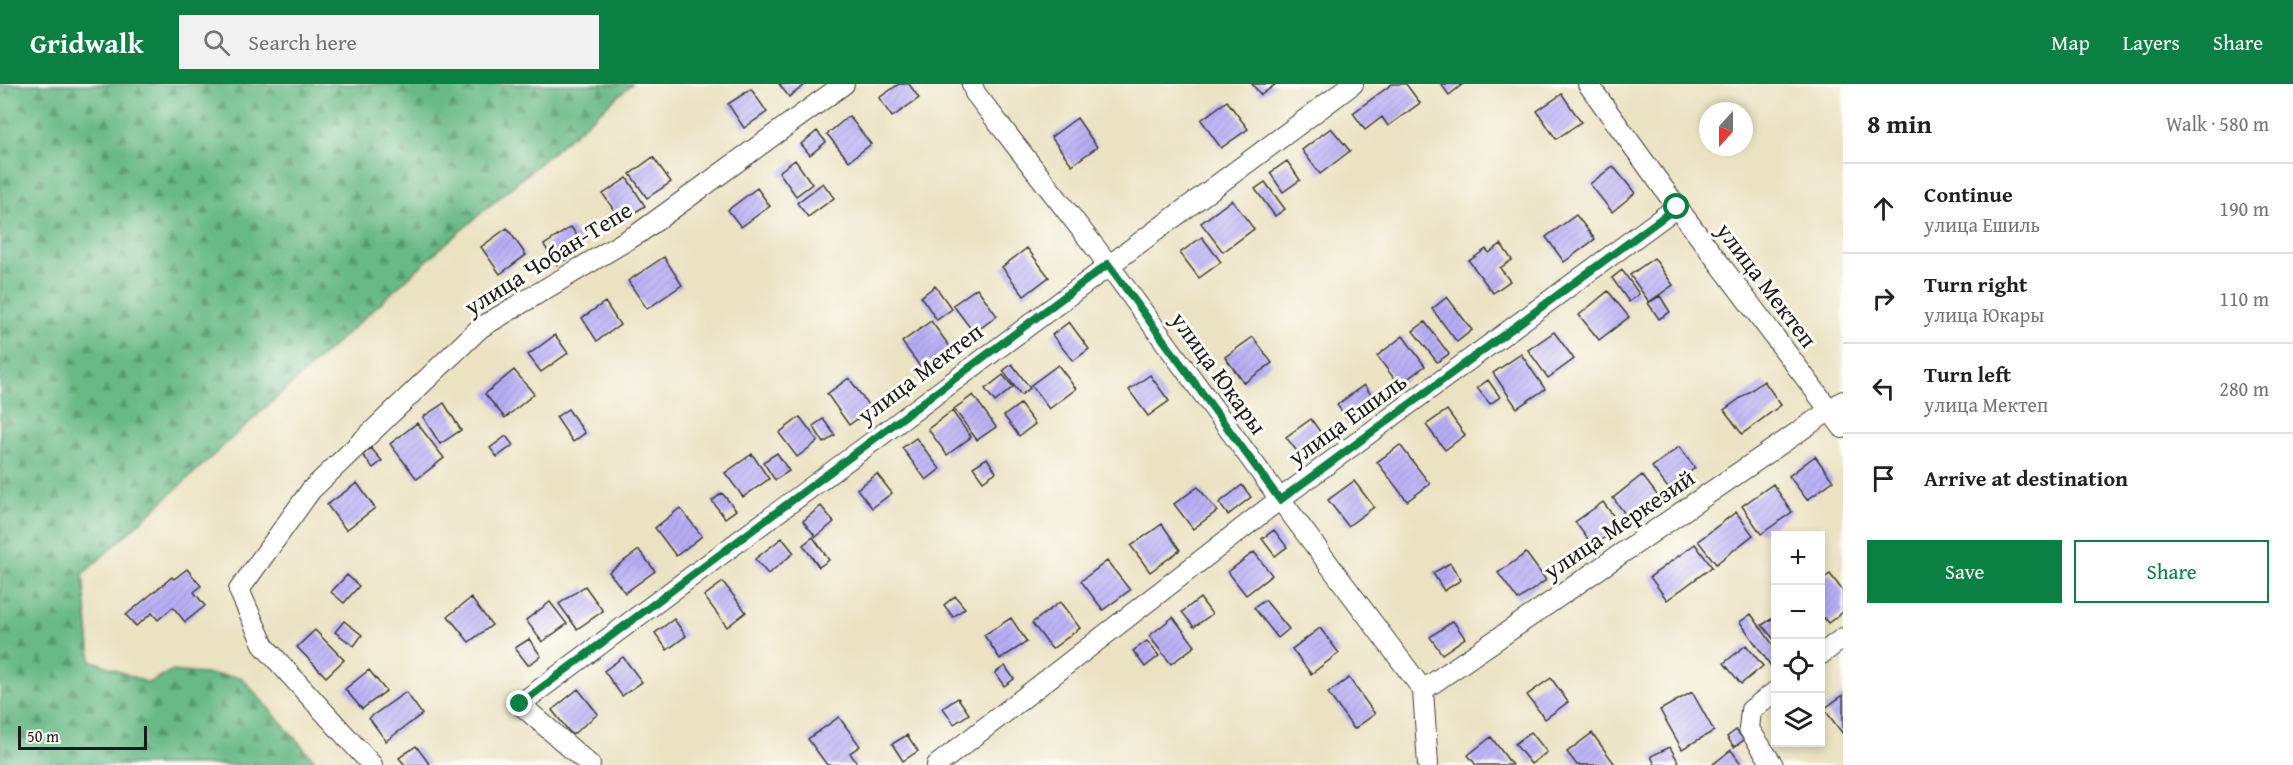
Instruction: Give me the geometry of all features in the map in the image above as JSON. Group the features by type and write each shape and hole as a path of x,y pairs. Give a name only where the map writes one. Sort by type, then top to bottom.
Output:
{"street":[{"name":"улица Чобан-Тепе","path":"372,765 264,646 239,590 310,490 480,328 639,233 844,84"},
{"name":"улица Юкары","path":"972,84 975,93 1108,264 1280,500 1423,690"},
{"name":"улица Мектеп","path":"590,765 520,704 1108,264 1353,84"},
{"name":"улица Мектеп","path":"1588,84 1677,207 1837,406 1843,428"},
{"name":"улица Ешиль","path":"937,765 1280,500 1677,207"},
{"name":"улица Меркезий","path":"1423,690 1837,406"},
{"path":"1825,652 1843,638"},
{"path":"1423,690 1428,765"},
{"path":"1773,693 1751,710 1749,729 1773,765"}],"green space":[{"path":"0,84 632,84 444,245 83,574 91,660 148,683 171,671 241,677 316,762 314,765 0,765"}],"building":[{"path":"779,84 806,84 789,97"},
{"path":"899,84 909,84 919,98 892,117 879,98"},
{"path":"1252,84 1276,84 1261,95"},
{"path":"1392,84 1406,84 1420,103 1388,126 1382,117 1365,130 1353,113"},
{"path":"1441,84 1463,84 1449,95"},
{"path":"751,89 767,112 744,128 728,104"},
{"path":"1562,94 1581,122 1556,139 1537,111"},
{"path":"1227,101 1248,129 1221,148 1201,120"},
{"path":"849,116 871,144 849,161 827,134"},
{"path":"1077,118 1097,147 1072,165 1051,137"},
{"path":"1331,128 1350,151 1320,174 1302,150"},
{"path":"817,131 826,142 810,155 801,144"},
{"path":"653,157 671,182 647,198 630,174"},
{"path":"795,160 812,184 796,196 779,172"},
{"path":"1287,161 1300,180 1283,192 1270,173"},
{"path":"1613,166 1635,193 1612,212 1590,184"},
{"path":"627,178 645,206 621,221 603,194"},
{"path":"1265,182 1285,209 1275,216 1255,189"},
{"path":"823,183 834,198 808,217 797,203"},
{"path":"757,188 770,206 741,227 728,210"},
{"path":"1232,200 1254,229 1223,252 1201,223"},
{"path":"1576,215 1595,239 1564,262 1546,237"},
{"path":"571,227 585,247 557,265 544,245"},
{"path":"507,228 526,255 500,274 481,247"},
{"path":"1202,237 1221,262 1199,278 1180,253"},
{"path":"1501,244 1512,260 1500,268 1510,281 1493,293 1469,261 1486,249 1489,253"},
{"path":"1027,248 1049,277 1024,296 1002,267"},
{"path":"664,257 682,285 647,309 628,281"},
{"path":"1654,258 1673,285 1649,302 1630,275"},
{"path":"1622,270 1639,294 1629,302 1612,278"},
{"path":"935,286 952,309 937,320 921,297"},
{"path":"977,288 997,316 974,333 953,305"},
{"path":"1608,291 1629,317 1599,340 1579,315"},
{"path":"1660,296 1670,312 1659,319 1648,303"},
{"path":"1447,297 1472,330 1457,342 1432,309"},
{"path":"605,302 620,325 597,341 582,318"},
{"path":"931,321 953,351 924,372 902,342"},
{"path":"1069,322 1089,349 1073,361 1052,335"},
{"path":"1425,322 1449,354 1437,362 1413,331"},
{"path":"1554,332 1574,359 1548,378 1528,350"},
{"path":"555,335 568,353 541,372 528,355"},
{"path":"1403,336 1425,366 1399,385 1377,356"},
{"path":"1253,337 1272,363 1244,383 1225,357"},
{"path":"1521,354 1545,389 1517,408 1493,373"},
{"path":"1012,364 1030,388 1021,395 1003,371"},
{"path":"1058,365 1076,389 1049,409 1031,385"},
{"path":"514,370 534,394 505,418 485,394"},
{"path":"1003,375 1013,387 995,402 985,389"},
{"path":"1150,375 1169,401 1148,416 1129,390"},
{"path":"849,378 871,409 849,425 827,394"},
{"path":"1488,380 1500,397 1490,404 1477,388"},
{"path":"1764,381 1781,405 1742,434 1724,410"},
{"path":"1364,385 1376,401 1349,421 1337,405"},
{"path":"973,395 996,427 977,440 954,409"},
{"path":"444,403 461,430 440,444 423,417"},
{"path":"1020,404 1035,424 1019,436 1004,416"},
{"path":"568,409 585,433 573,442 556,417"},
{"path":"1447,410 1465,435 1445,450 1426,425"},
{"path":"952,411 971,437 947,455 928,429"},
{"path":"800,417 818,441 797,457 779,433"},
{"path":"823,419 835,435 824,443 813,426"},
{"path":"1311,419 1326,440 1302,458 1286,437"},
{"path":"417,423 444,458 417,479 390,444"},
{"path":"506,436 513,445 497,457 490,448"},
{"path":"916,438 940,469 926,480 902,448"},
{"path":"1400,445 1430,484 1407,501 1377,462"},
{"path":"1679,447 1695,468 1668,488 1652,467"},
{"path":"371,448 382,461 373,468 363,455"},
{"path":"777,453 789,471 775,480 763,462"},
{"path":"752,454 769,479 743,497 725,473"},
{"path":"1815,456 1833,481 1807,500 1789,476"},
{"path":"987,458 996,472 983,481 973,467"},
{"path":"877,474 892,493 872,508 857,489"},
{"path":"1642,475 1658,496 1629,519 1613,498"},
{"path":"1354,481 1374,507 1348,526 1328,500"},
{"path":"357,483 375,508 346,530 327,505"},
{"path":"1773,484 1792,512 1761,534 1742,506"},
{"path":"1242,485 1251,497 1228,515 1219,503"},
{"path":"1198,487 1217,511 1193,529 1174,504"},
{"path":"722,493 736,510 725,518 712,501"},
{"path":"1603,502 1621,526 1593,546 1575,522"},
{"path":"821,506 834,522 816,537 803,521"},
{"path":"680,508 702,536 676,556 655,528"},
{"path":"1736,512 1753,535 1716,564 1698,541"},
{"path":"1162,524 1180,550 1150,572 1131,546"},
{"path":"1274,530 1287,547 1275,556 1262,539"},
{"path":"813,537 829,560 819,567 803,545"},
{"path":"782,538 794,553 768,574 755,559"},
{"path":"1695,544 1712,567 1667,600 1650,577"},
{"path":"639,550 655,571 625,593 609,572"},
{"path":"1254,552 1272,575 1246,595 1228,572"},
{"path":"1526,553 1546,580 1518,600 1498,573"},
{"path":"1107,561 1130,590 1103,610 1081,581"},
{"path":"1450,563 1461,580 1444,591 1433,573"},
{"path":"187,569 201,586 194,592 205,606 185,622 173,607 158,620 152,613 136,626 126,615 172,577 174,579"},
{"path":"1830,574 1843,591 1843,612 1828,623 1825,619 1825,578"},
{"path":"347,575 359,586 344,603 331,592"},
{"path":"723,582 746,612 727,627 704,596"},
{"path":"585,586 603,611 577,629 559,604"},
{"path":"955,596 965,608 953,617 944,605"},
{"path":"471,598 492,625 469,642 448,616"},
{"path":"1200,598 1212,614 1194,627 1182,612"},
{"path":"1265,600 1289,629 1278,638 1254,608"},
{"path":"550,602 567,624 542,642 526,620"},
{"path":"1060,602 1080,628 1052,649 1032,623"},
{"path":"1751,614 1771,642 1771,666 1740,622"},
{"path":"1173,617 1195,646 1171,664 1149,636"},
{"path":"1011,618 1027,642 1000,659 984,635"},
{"path":"674,619 686,636 667,650 655,633"},
{"path":"1771,619 1771,636 1762,625"},
{"path":"344,621 362,635 354,646 335,632"},
{"path":"1453,621 1465,638 1442,654 1430,637"},
{"path":"1320,628 1339,653 1311,674 1292,649"},
{"path":"315,630 344,660 326,677 297,647"},
{"path":"529,639 541,656 528,665 515,648"},
{"path":"1147,641 1159,656 1145,667 1133,651"},
{"path":"1746,645 1763,666 1741,684 1724,663"},
{"path":"623,657 642,682 622,696 604,671"},
{"path":"1005,666 1014,679 1004,686 995,673"},
{"path":"369,670 386,691 362,709 345,689"},
{"path":"1349,678 1375,714 1354,729 1328,693"},
{"path":"1551,678 1568,702 1545,719 1527,695"},
{"path":"578,689 598,714 572,735 552,710"},
{"path":"406,692 422,714 386,741 369,718"},
{"path":"1692,692 1714,731 1682,749 1660,710"},
{"path":"1843,695 1843,734 1825,710"},
{"path":"958,698 969,714 954,724 943,708"},
{"path":"839,717 860,746 850,753 858,765 827,765 808,739"},
{"path":"1736,730 1744,740 1734,747 1727,737"},
{"path":"1531,732 1547,752 1531,764 1515,744"},
{"path":"1592,733 1614,763 1611,765 1577,765 1567,752"},
{"path":"907,735 918,751 903,761 892,744"},
{"path":"1491,737 1512,765 1476,765 1468,755"},
{"path":"416,746 430,765 405,765 399,758"},
{"path":"1670,747 1680,765 1655,765 1651,756"},
{"path":"1731,750 1742,765 1712,765"}],"route":[{"path":"520,704 1108,264 1280,500 1677,207"}]}
